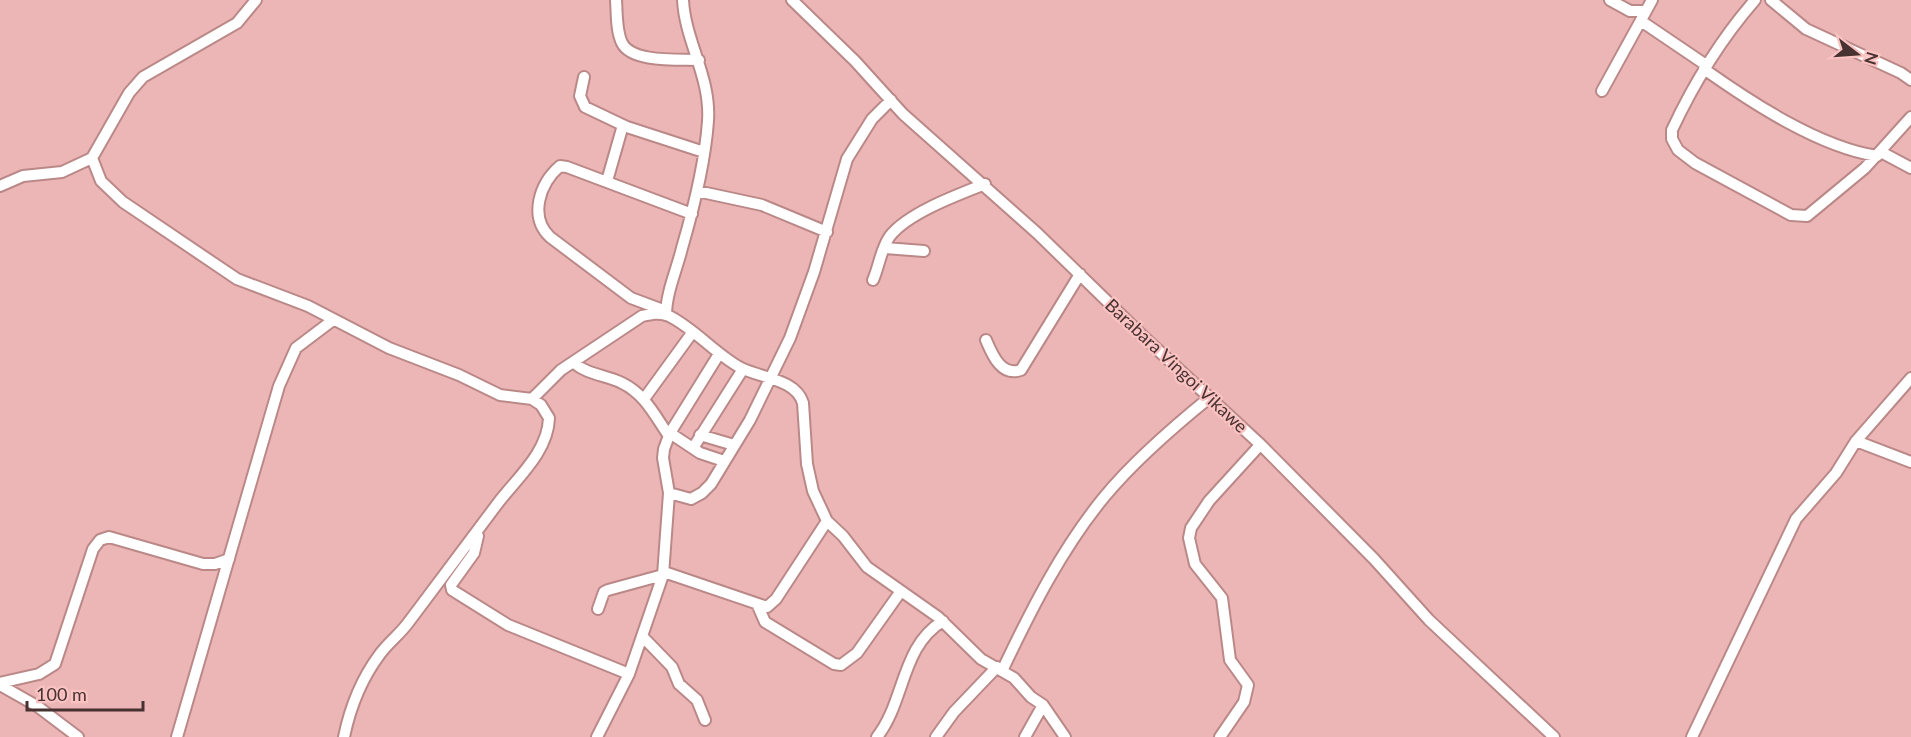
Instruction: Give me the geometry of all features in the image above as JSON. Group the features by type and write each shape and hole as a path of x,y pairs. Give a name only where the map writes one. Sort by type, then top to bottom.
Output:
{"street":[{"path":"0,186 24,176 62,172 92,158 129,93 143,77 237,22 256,0"},
{"path":"616,0 622,43 632,54 656,58 699,60"},
{"path":"666,313 697,191 704,152 708,108 699,60 685,21 683,0"},
{"name":"Barabara Vingoi Vikawe","path":"792,0 903,114 985,184 1260,445 1374,559 1429,620 1554,737"},
{"path":"1610,0 1643,16 1705,67 1794,126 1848,150 1879,154 1911,168"},
{"path":"1602,92 1652,0"},
{"path":"1755,0 1736,22 1705,67 1672,130 1672,140 1678,150 1695,163 1791,215 1807,216 1879,154 1911,117"},
{"path":"1770,0 1806,29 1911,80"},
{"path":"584,77 580,96 581,104 623,125 704,152"},
{"path":"669,493 691,499 711,484 772,380 804,304 847,159 872,119 891,100"},
{"path":"607,181 623,125"},
{"path":"92,158 101,181 123,202 237,279 308,306 389,348 459,375 500,395 532,399 541,405 549,418 543,442 479,532 406,626 380,654 356,696 344,737"},
{"path":"692,214 576,169 560,166 548,179 537,208 541,228 621,292 666,313 719,354 743,369 785,384 801,395 805,413 807,464 813,491 827,521 843,536 867,567 943,621 969,650 1000,669 1043,705 1065,737"},
{"path":"873,280 890,236 918,215 985,184"},
{"path":"697,191 762,205 826,232"},
{"path":"885,248 924,251"},
{"path":"986,340 1000,366 1013,372 1021,370 1080,274"},
{"path":"532,399 550,379 642,316 666,313"},
{"path":"177,737 279,386 296,348 333,320"},
{"path":"644,399 692,333"},
{"path":"597,737 629,674 664,574 669,493 663,458 669,435 719,354"},
{"path":"574,363 587,372 623,383 644,399 669,435 712,459 724,461"},
{"path":"693,448 743,369"},
{"path":"1692,737 1796,519 1836,473 1856,441 1911,378"},
{"path":"936,737 954,712 1000,669 1045,586 1104,496 1152,447 1209,398"},
{"path":"700,435 734,445"},
{"path":"1856,441 1911,462"},
{"path":"1220,737 1244,702 1248,684 1230,660 1222,598 1195,564 1189,538 1191,528 1209,501 1260,445"},
{"path":"598,609 604,592 664,574 767,608 776,599 827,521"},
{"path":"479,532 474,553 452,585 452,590 508,625 629,674"},
{"path":"0,684 39,674 55,664 93,549 100,540 109,537 203,564 229,559"},
{"path":"758,606 765,622 772,627 795,638 834,664 841,665 856,653 901,591"},
{"path":"880,736 920,644 928,632 943,621"},
{"path":"642,636 669,663 679,684 697,700 705,720"},
{"path":"0,684 37,706 78,737"},
{"path":"1025,737 1043,705"}]}
